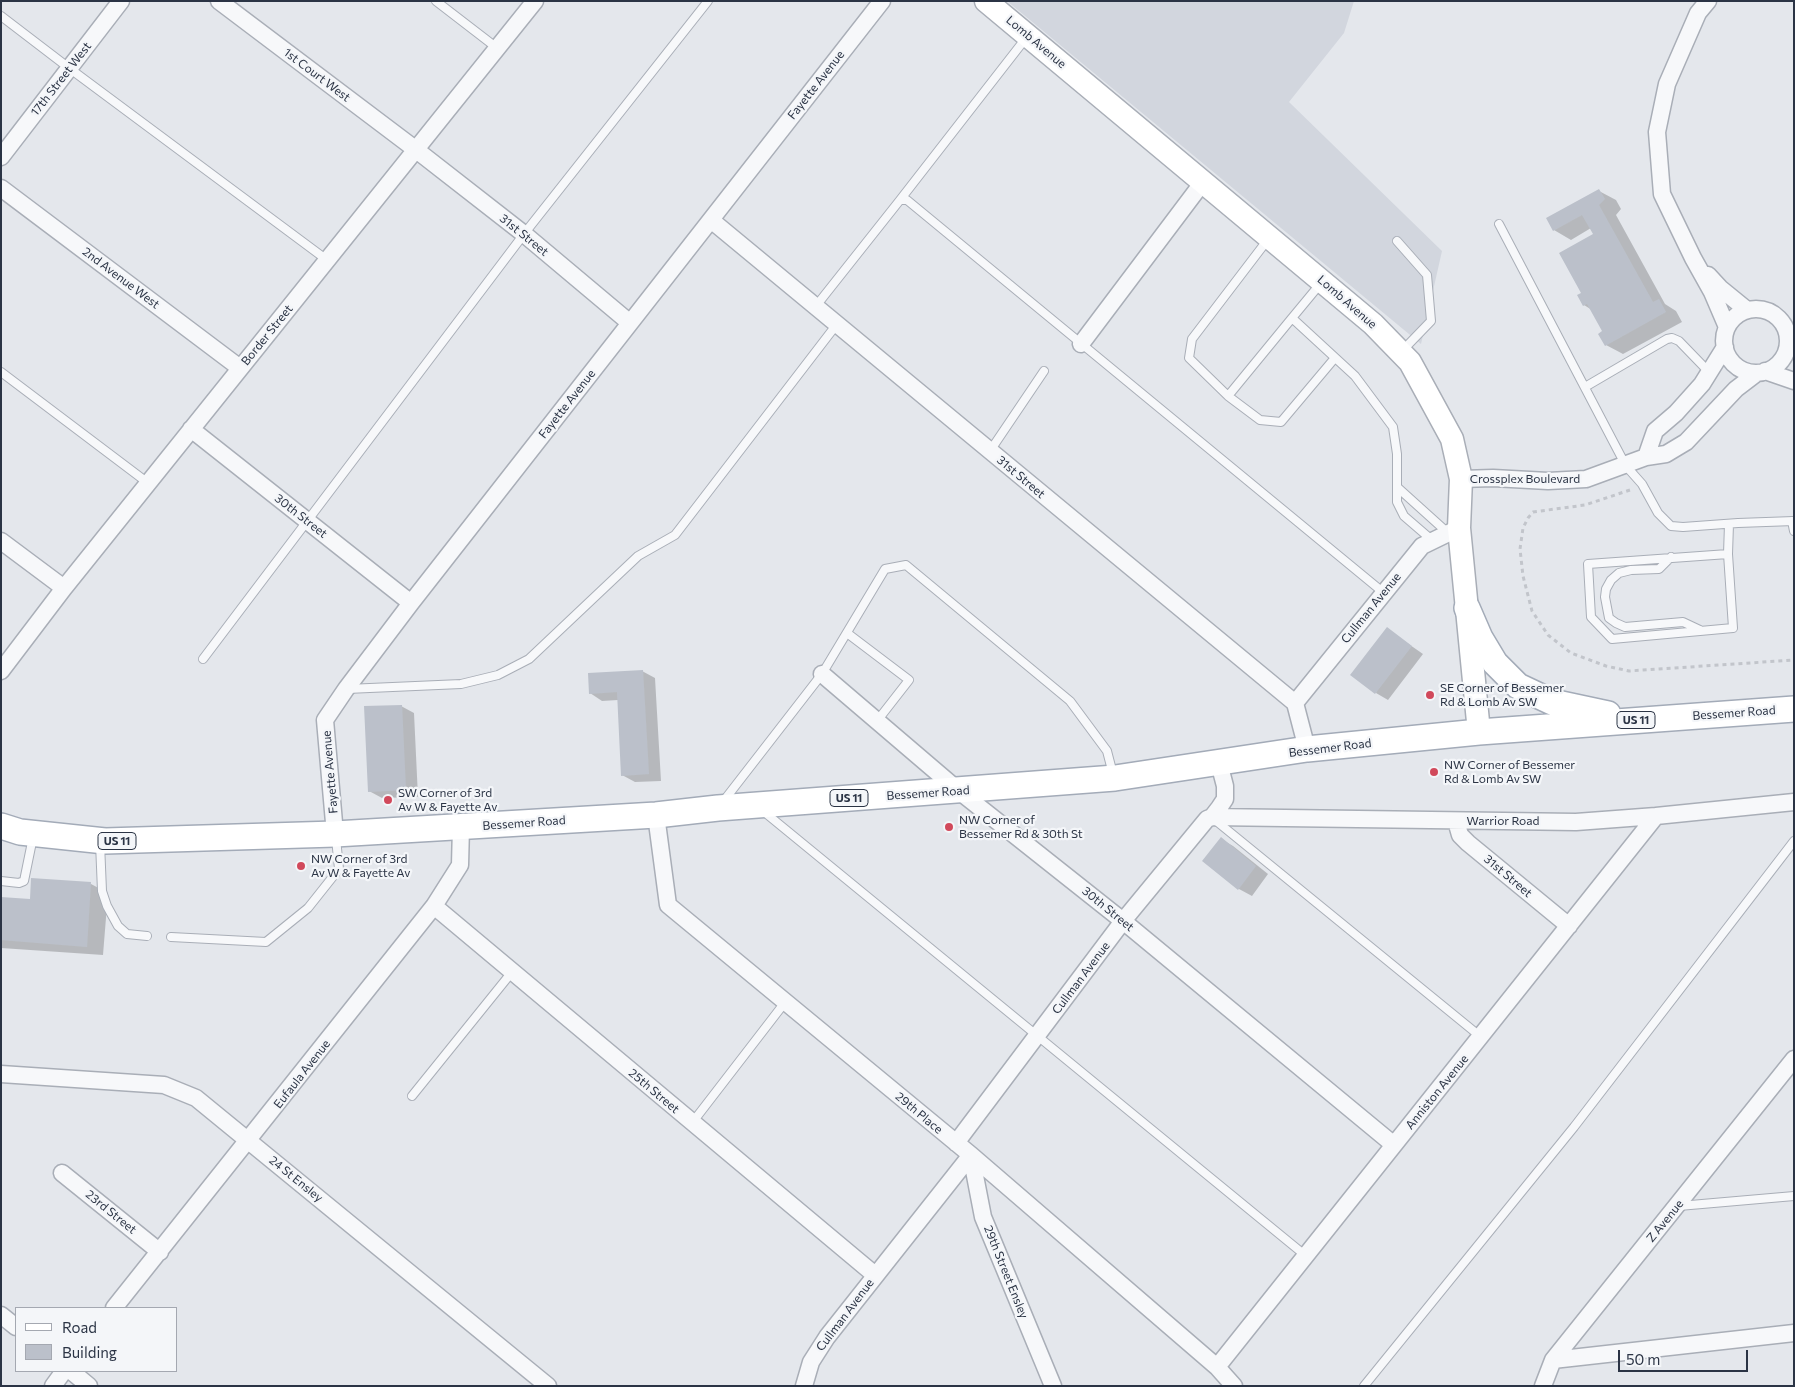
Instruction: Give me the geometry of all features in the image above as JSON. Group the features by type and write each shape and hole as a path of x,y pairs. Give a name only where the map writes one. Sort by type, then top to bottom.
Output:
{"main road":[{"name":"Lomb Avenue","path":"986,1 1373,324 1410,362 1452,440 1461,479 1454,530 1467,608 1479,732"},
{"path":"1467,608 1480,638 1494,663 1518,686 1552,702 1637,720"},
{"name":"Bessemer Road","path":"1,826 20,832 100,841 335,834 656,815 755,805 1114,778 1307,749 1479,732 1794,709"}],"street":[{"name":"17th Street West","path":"1,157 122,1"},
{"name":"1st Court West","path":"219,1 416,149"},
{"name":"Border Street","path":"1,671 64,588 535,1"},
{"name":"Fayette Avenue","path":"335,834 325,720 411,603 882,1"},
{"path":"1708,1 1698,13 1667,84 1657,132 1662,194 1712,292 1727,327"},
{"name":"31st Street","path":"416,149 524,234 630,323"},
{"path":"1081,344 1203,182"},
{"name":"2nd Avenue West","path":"1,188 240,368"},
{"name":"31st Street","path":"711,220 1295,703"},
{"path":"1693,258 1720,288 1747,310 1732,320 1727,327 1724,337 1729,357 1736,366 1746,371 1761,372 1794,381"},
{"name":"Crossplex Boulevard","path":"1461,479 1493,478 1548,481 1586,479 1626,466 1646,457 1666,454 1686,442 1736,388 1761,372 1775,366 1790,353 1787,331 1780,320 1767,311 1759,309 1747,310"},
{"path":"1646,457 1655,431 1676,413 1702,384 1725,347"},
{"name":"30th Street","path":"191,430 411,603"},
{"name":"Cullman Avenue","path":"1295,703 1422,546 1454,530"},
{"path":"1,541 64,588"},
{"name":"30th Street","path":"822,674 959,791 1123,921 1394,1145"},
{"path":"1295,703 1307,749"},
{"name":"Cullman Avenue","path":"956,1143 1123,921 1206,819 1212,817 1225,799 1225,786 1219,763"},
{"name":"Warrior Road","path":"1212,817 1576,822 1794,802"},
{"name":"29th Place","path":"656,815 668,905 971,1155 1217,1367 1234,1386"},
{"name":"Anniston Avenue","path":"1217,1367 1482,1037 1656,816"},
{"name":"31st Street","path":"1456,821 1460,834 1468,843 1569,926"},
{"name":"Eufaula Avenue","path":"115,1307 250,1140 434,906 460,865 461,827"},
{"name":"25th Street","path":"434,906 875,1275"},
{"name":"Z Avenue","path":"1543,1386 1553,1360 1794,1058"},
{"name":"24 St Ensley","path":"1,1074 164,1085 196,1098 250,1140 548,1386"},
{"name":"Cullman Avenue","path":"806,1385 811,1362 827,1337 971,1155"},
{"name":"29th Street Ensley","path":"971,1155 983,1217 1053,1386"},
{"name":"23rd Street","path":"62,1173 160,1252"},
{"path":"1,1315 15,1326"},
{"path":"1553,1360 1794,1333"},
{"path":"53,1386 63,1372"},
{"path":"72,1372 89,1386"}],"lane":[{"path":"436,1 497,48"},
{"path":"203,659 524,234 708,1"},
{"path":"1,16 327,260"},
{"path":"816,306 1028,36"},
{"path":"900,200 906,200 1384,593"},
{"path":"1499,224 1626,466 1642,484 1658,513 1671,526 1793,521 1794,532"},
{"path":"1269,237 1192,339 1189,358 1228,396 1260,420 1281,422 1334,359"},
{"path":"1397,241 1426,274 1431,321 1401,352"},
{"path":"1228,396 1322,281"},
{"path":"1292,318 1334,359 1356,376 1392,427 1397,454 1396,502 1404,516 1433,541"},
{"path":"346,689 461,684 498,675 529,659 638,556 675,535 837,324"},
{"path":"1585,387 1667,339 1672,338 1679,341 1709,372"},
{"path":"990,450 1044,371"},
{"path":"1,372 148,483"},
{"path":"1397,487 1454,530"},
{"path":"1728,554 1588,564 1591,617 1612,639 1733,628 1728,554 1729,524"},
{"path":"1671,557 1659,569 1619,573 1611,580 1606,589 1609,618 1626,627 1683,622 1701,631"},
{"path":"718,808 822,674 885,569 906,565 1070,701 1107,751 1114,778"},
{"path":"847,633 909,680 877,721"},
{"path":"755,805 1306,1256"},
{"path":"1212,817 1482,1037"},
{"path":"1,881 19,883 24,881 34,833"},
{"path":"172,938 266,942 308,908 339,870 335,834"},
{"path":"100,841 102,891 107,906 118,926 127,934 147,936"},
{"path":"1364,1386 1574,1127 1794,841"},
{"path":"412,1096 512,972"},
{"path":"692,1123 786,1001"},
{"path":"1676,1206 1794,1196"}],"shaded area":[{"path":"1007,1 1354,1 1344,33 1289,102 1442,251 1421,344"}],"building":[{"path":"1599,189 1605,199 1599,205 1653,302 1659,299 1666,312 1605,346 1598,334 1602,331 1587,304 1583,306 1577,295 1581,293 1559,253 1593,234 1582,215 1553,231 1546,218"},
{"path":"1387,627 1412,646 1375,694 1350,675"},
{"path":"643,670 649,774 621,776 617,692 589,694 588,673"},
{"path":"402,705 406,790 368,792 364,706"},
{"path":"1221,837 1256,866 1238,890 1202,861"},
{"path":"31,878 91,882 87,947 1,940 1,897 30,899"}],"place":[{"name":"SE Corner of Bessemer Rd & Lomb Av SW","path":"1430,695"},
{"name":"NW Corner of Bessemer Rd & Lomb Av SW","path":"1434,772"},
{"name":"SW Corner of 3rd Av W & Fayette Av","path":"388,800"},
{"name":"NW Corner of Bessemer Rd & 30th St","path":"949,827"},
{"name":"NW Corner of 3rd Av W & Fayette Av","path":"301,866"}]}
